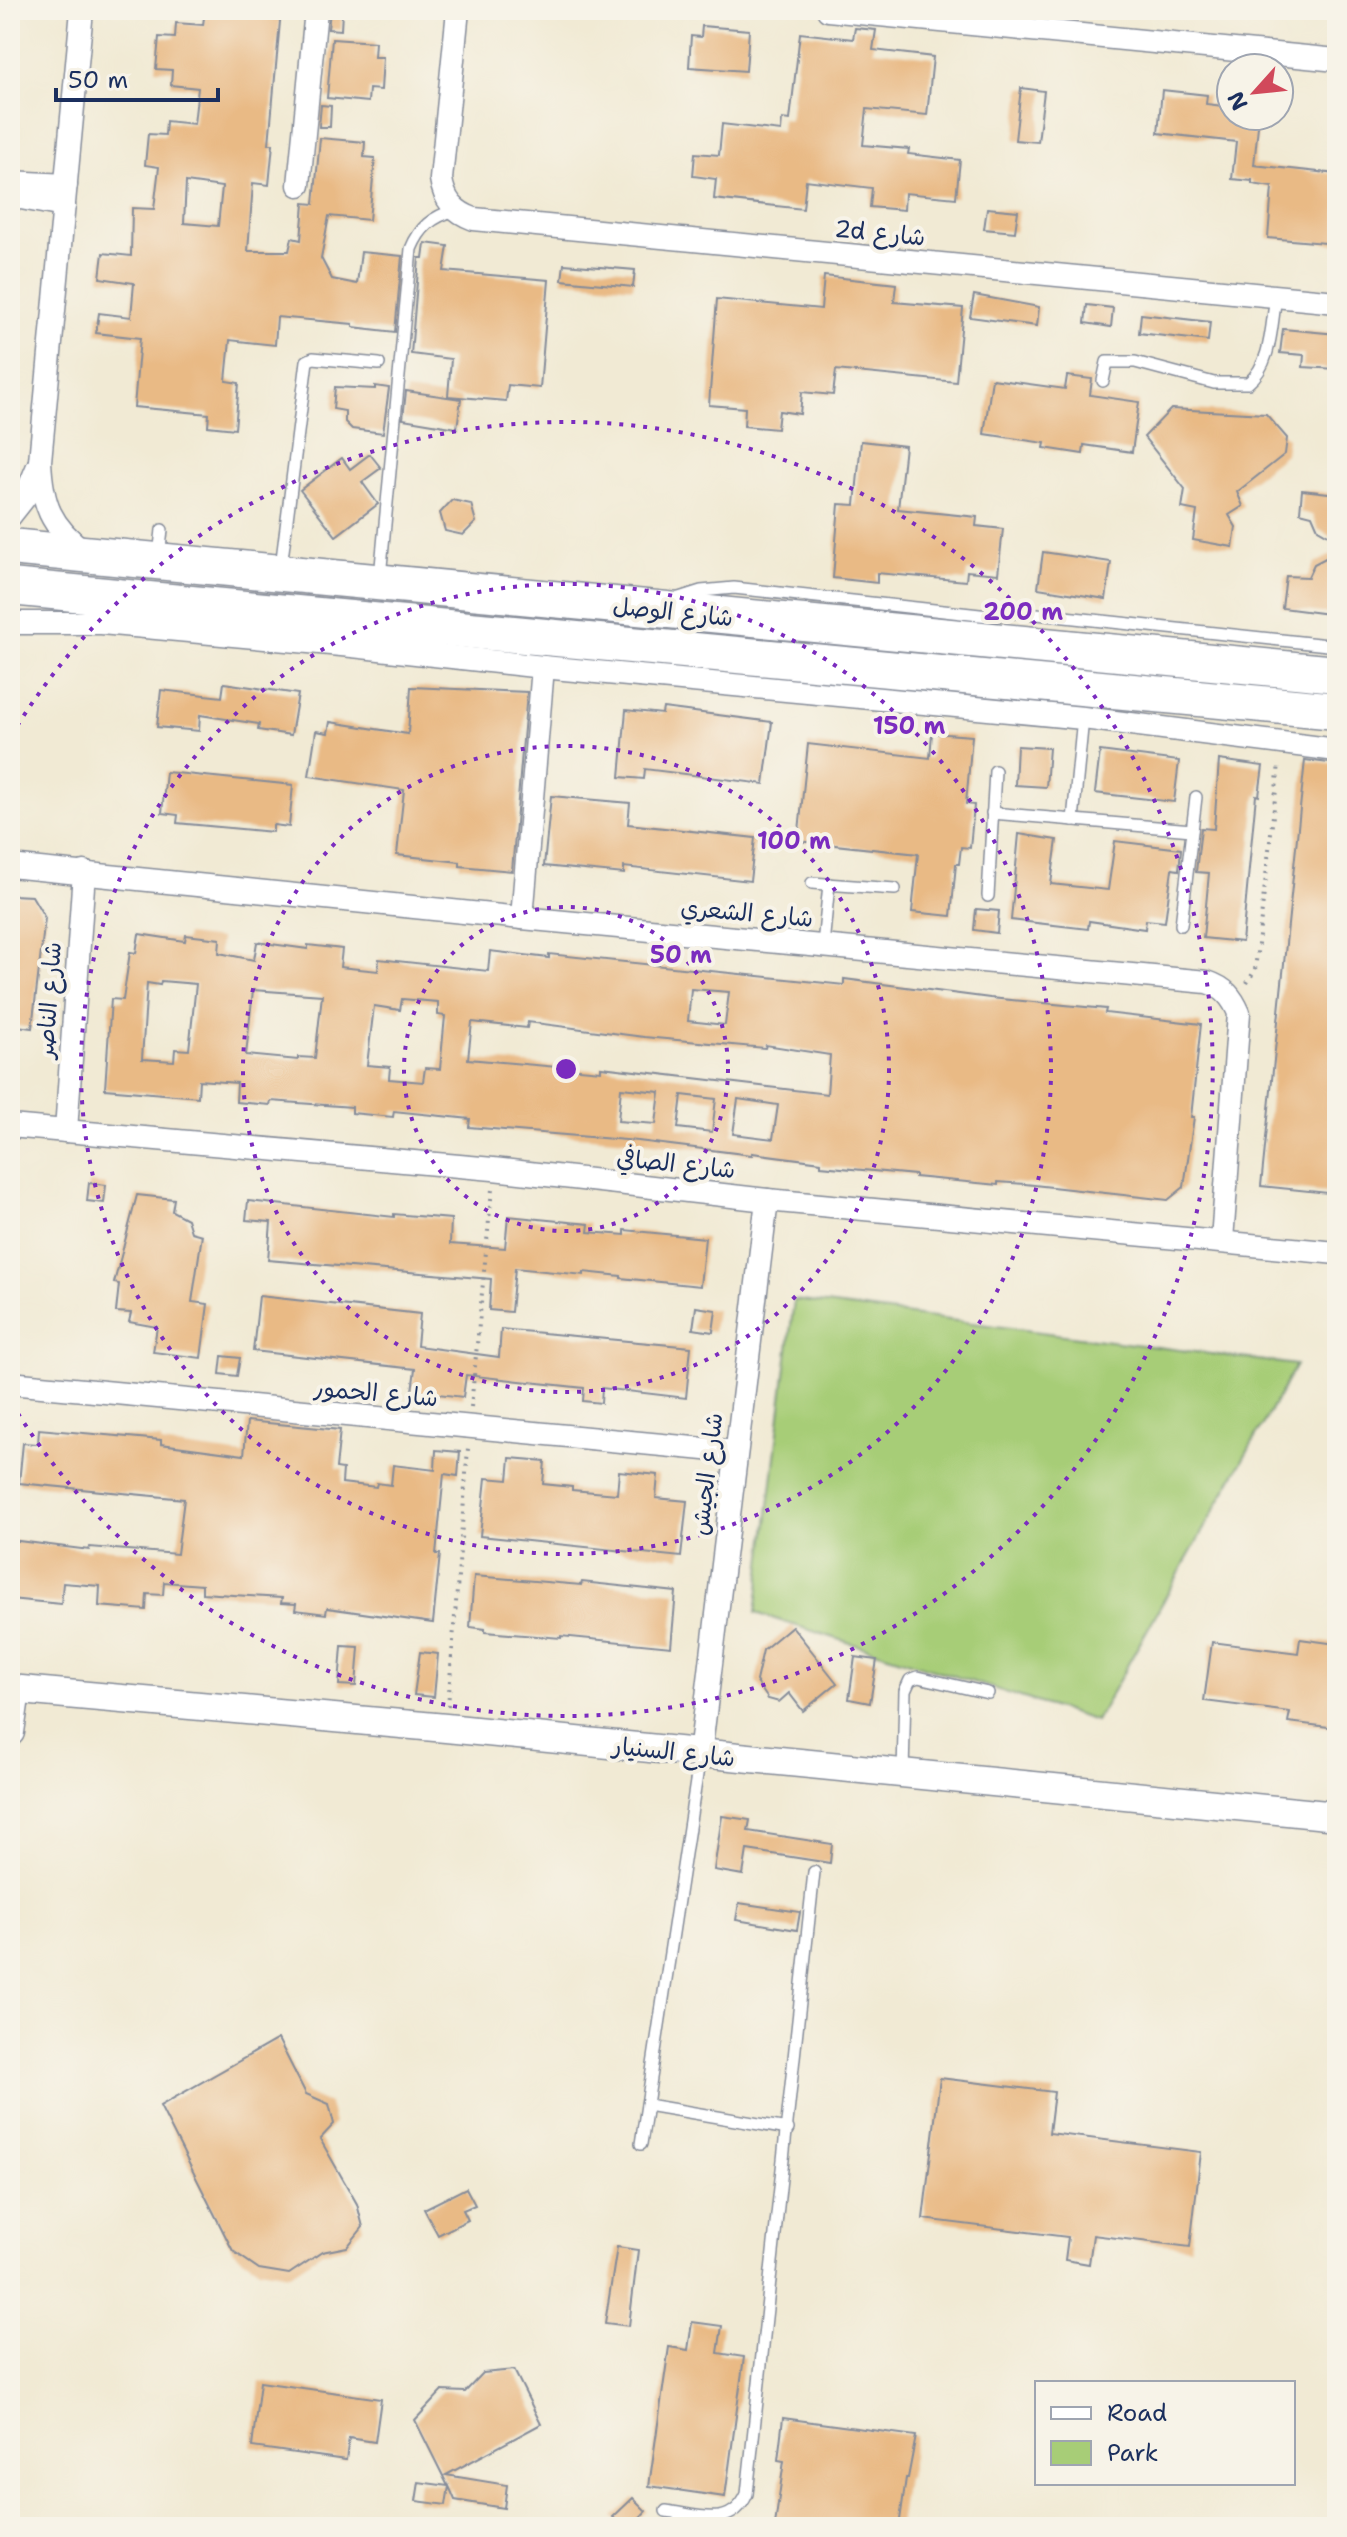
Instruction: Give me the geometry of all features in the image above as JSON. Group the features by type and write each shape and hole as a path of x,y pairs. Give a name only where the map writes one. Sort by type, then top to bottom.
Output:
{"main road":[{"name":"شارع الوصل","path":"10,547 86,553 160,545 281,572 656,611 1008,628 1337,674"},
{"name":"شارع الوصل","path":"10,587 1337,711"},
{"path":"331,618 352,646"},
{"path":"824,692 862,666"}],"street":[{"path":"82,10 40,461 41,487 50,515 67,539 86,553"},
{"path":"299,185 316,10"},
{"path":"455,210 448,201 441,179 458,10"},
{"path":"828,10 1337,60"},
{"path":"10,182 65,196"},
{"path":"10,196 65,196"},
{"name":"2d شارع","path":"455,210 474,219 1337,302"},
{"path":"10,516 25,497 40,461"},
{"path":"10,623 101,623 352,646 1083,718 1337,750"},
{"path":"522,918 543,667"},
{"name":"شارع الشعري","path":"10,866 1207,982 1225,990 1232,997"},
{"name":"شارع الناصر","path":"66,1131 84,872"},
{"path":"1222,1240 1239,1031 1239,1013 1232,997"},
{"name":"شارع الصافي","path":"10,1126 493,1169 767,1200 1337,1253"},
{"name":"شارع الجيش","path":"700,1755 767,1200"},
{"name":"شارع الحمور","path":"10,1383 736,1452"},
{"path":"10,1732 13,1690"},
{"name":"شارع السنيار","path":"13,1690 446,1728 1337,1816"}],"lane":[{"path":"380,581 411,249 416,235 426,223 440,214 455,210"},
{"path":"1103,381 1107,362 1135,362 1214,383 1248,383 1258,375 1264,361 1276,297"},
{"path":"281,572 306,364 313,358 379,364"},
{"path":"1008,628 1337,646"},
{"path":"1073,820 1083,718"},
{"path":"988,896 995,771"},
{"path":"1181,925 1196,797"},
{"path":"992,813 1192,830"},
{"path":"812,883 895,889"},
{"path":"823,945 829,884"},
{"path":"902,1774 905,1691 910,1680 918,1677 988,1693"},
{"path":"641,2144 700,1755"},
{"path":"666,2511 721,2523 737,2510 747,2494 814,1872"},
{"path":"647,2105 788,2129"}],"path":[{"path":"1232,997 1249,981 1255,970 1282,742"}],"green space":[{"path":"794,1300 1296,1365 1096,1721 756,1613"}],"building":[{"path":"205,10 281,10 269,144 273,144 269,185 253,183 248,251 289,251 292,238 301,240 304,203 314,204 320,138 365,142 364,157 375,158 369,220 329,216 321,258 332,279 357,284 361,252 402,256 395,332 353,327 353,324 277,317 275,345 230,340 226,381 239,383 235,429 208,426 209,414 134,407 140,338 96,333 99,313 131,317 134,283 100,278 103,253 131,256 132,208 154,209 159,167 145,165 148,134 165,135 166,121 194,124 198,88 171,85 172,70 156,69 159,37 175,38 176,23 203,25","holes":["186,182 222,187 218,226 184,223"]},
{"path":"330,11 342,12 341,30 328,29"},
{"path":"702,26 749,30 746,71 689,67 691,36 701,37"},
{"path":"855,28 876,30 873,50 933,57 927,115 867,109 863,145 909,149 908,154 960,160 956,198 905,193 904,210 870,207 872,188 806,180 803,209 714,199 716,179 693,176 695,153 719,155 722,124 781,131 782,119 790,120 800,33 853,39"},
{"path":"332,39 375,42 374,57 383,57 381,90 369,89 368,102 327,98"},
{"path":"1021,88 1044,91 1038,142 1015,140"},
{"path":"1162,90 1207,95 1206,104 1215,105 1215,132 1257,132 1254,165 1337,174 1337,244 1268,238 1272,187 1232,179 1236,142 1158,133"},
{"path":"321,105 331,106 330,127 319,127"},
{"path":"987,208 1018,211 1015,232 984,229"},
{"path":"425,243 448,246 444,271 549,280 540,388 508,385 506,401 448,396 451,359 411,354 419,258 423,258"},
{"path":"564,264 635,270 633,287 562,280"},
{"path":"824,276 896,284 894,302 963,308 956,382 836,370 833,395 802,392 800,414 779,411 777,429 744,426 745,408 709,405 717,299 821,309"},
{"path":"974,295 1039,307 1037,326 970,317"},
{"path":"1087,305 1113,308 1111,327 1085,323"},
{"path":"1141,314 1210,322 1208,341 1139,333"},
{"path":"1283,329 1337,334 1337,369 1303,367 1304,355 1280,353"},
{"path":"1067,376 1092,379 1090,395 1139,402 1132,452 1084,445 1083,454 1044,448 1045,443 984,434 992,379 1065,389"},
{"path":"375,386 389,388 383,433 352,429 345,422 345,411 333,409 335,387 375,389"},
{"path":"406,391 461,399 457,428 403,419"},
{"path":"1171,409 1266,414 1287,438 1285,454 1237,492 1243,506 1229,515 1236,527 1233,547 1193,540 1197,511 1182,508 1185,489 1144,437"},
{"path":"861,441 905,446 898,509 977,517 976,526 1003,529 998,574 967,571 966,581 877,573 877,583 833,578 839,504 855,505"},
{"path":"370,454 381,468 362,482 378,504 336,536 300,490 342,458 350,469"},
{"path":"1302,490 1337,494 1337,540 1318,529 1312,515 1300,512"},
{"path":"452,500 471,504 476,522 463,535 445,531 440,513"},
{"path":"1043,552 1111,562 1106,599 1038,588"},
{"path":"1337,552 1337,615 1282,608 1286,576 1308,577 1314,564"},
{"path":"224,683 298,694 291,735 258,730 259,724 200,715 199,731 157,727 161,690 222,697"},
{"path":"411,687 527,692 512,871 397,855 404,790 309,776 316,731 328,733 330,722 408,734"},
{"path":"663,708 772,722 764,784 645,769 644,779 620,777 626,710 662,714"},
{"path":"932,733 972,736 966,804 974,805 970,848 961,847 959,864 956,864 951,916 912,912 918,854 798,841 808,744 930,758"},
{"path":"1017,746 1049,748 1046,787 1015,785"},
{"path":"1100,751 1179,761 1174,802 1095,793"},
{"path":"1219,760 1263,766 1259,796 1256,795 1242,942 1203,938 1209,873 1196,872 1201,828 1214,829"},
{"path":"1305,760 1337,764 1337,1194 1261,1186"},
{"path":"166,772 293,785 289,827 273,825 273,832 177,823 178,815 162,813"},
{"path":"551,796 630,803 628,824 755,838 750,881 624,867 624,874 544,866"},
{"path":"1019,834 1057,840 1051,884 1108,890 1115,841 1181,849 1179,870 1172,869 1165,922 1146,920 1145,929 1089,921 1088,929 1011,920"},
{"path":"12,895 32,896 45,918 32,1028 10,1025 14,938 10,937"},
{"path":"976,909 999,911 997,933 974,930"},
{"path":"139,934 185,941 186,935 220,939 219,953 254,960 257,942 308,949 308,945 342,949 340,967 378,971 379,959 488,971 490,951 549,958 549,954 844,985 844,979 1106,1009 1105,1013 1201,1024 1191,1117 1194,1117 1184,1187 1168,1200 1025,1184 998,1182 998,1185 915,1177 821,1166 821,1162 752,1153 469,1127 470,1119 394,1111 393,1117 352,1113 352,1107 271,1101 270,1105 236,1102 237,1083 199,1080 198,1097 105,1089 111,999 123,1000 130,952 136,953","holes":["147,983 196,984 189,1050 175,1049 174,1061 142,1059","691,989 729,992 725,1025 688,1021","253,990 322,995 315,1058 298,1057 298,1060 246,1055","402,999 438,1002 438,1015 445,1016 440,1069 425,1068 423,1082 389,1079 390,1067 367,1065 374,1006 400,1010","472,1022 527,1028 528,1022 644,1037 765,1048 766,1045 830,1055 827,1094 601,1067 601,1071 468,1059","621,1088 660,1092 656,1124 618,1121","682,1095 716,1099 712,1132 678,1128","738,1099 778,1105 773,1139 733,1134"]},
{"path":"89,1183 106,1185 104,1203 87,1201"},
{"path":"137,1195 174,1199 172,1211 187,1219 191,1232 202,1235 192,1302 208,1304 201,1358 153,1352 157,1327 129,1322 131,1313 116,1312 119,1284 114,1283"},
{"path":"248,1201 394,1217 394,1214 451,1219 450,1244 505,1248 508,1216 589,1224 588,1232 625,1235 625,1230 705,1238 700,1286 584,1272 584,1275 515,1268 511,1312 489,1310 491,1279 268,1260 271,1222 246,1220"},
{"path":"259,1296 420,1314 417,1346 499,1357 501,1329 691,1347 686,1398 602,1388 601,1403 583,1401 584,1388 466,1375 463,1397 412,1391 415,1369 253,1351"},
{"path":"696,1307 716,1310 713,1332 693,1329"},
{"path":"222,1356 240,1358 237,1376 220,1374"},
{"path":"247,1421 340,1430 336,1468 343,1469 342,1483 376,1487 377,1483 391,1485 393,1465 435,1470 436,1450 460,1452 458,1476 444,1474 433,1623 327,1608 326,1614 295,1610 296,1604 281,1603 282,1598 202,1593 202,1585 164,1582 163,1595 147,1594 146,1610 99,1606 100,1586 63,1583 61,1604 10,1599 10,1540 89,1550 90,1547 177,1554 184,1499 19,1483 23,1443 38,1444 39,1429 161,1440 161,1444 244,1455"},
{"path":"510,1458 545,1461 543,1484 572,1487 572,1490 617,1494 619,1471 658,1475 656,1498 687,1501 681,1557 480,1536 486,1478 508,1480"},
{"path":"474,1576 581,1585 582,1582 676,1592 671,1647 485,1632 485,1629 470,1627"},
{"path":"792,1626 837,1683 803,1711 789,1693 779,1702 768,1699 756,1681 763,1650"},
{"path":"1300,1639 1337,1644 1337,1728 1288,1722 1290,1712 1204,1701 1212,1642 1298,1653"},
{"path":"342,1646 359,1647 356,1686 339,1685"},
{"path":"420,1652 438,1654 434,1697 414,1695"},
{"path":"855,1657 877,1660 870,1703 849,1699"},
{"path":"722,1816 750,1820 748,1831 832,1844 830,1863 747,1850 743,1875 714,1870"},
{"path":"739,1903 800,1912 797,1930 736,1920"},
{"path":"278,2039 306,2094 329,2104 334,2124 320,2139 357,2204 363,2227 347,2247 322,2252 289,2274 259,2269 233,2251 160,2106"},
{"path":"940,2078 1054,2092 1049,2133 1201,2152 1190,2247 1093,2235 1089,2264 1065,2260 1068,2237 923,2219"},
{"path":"466,2188 475,2205 463,2210 468,2220 438,2235 424,2209"},
{"path":"617,2247 638,2250 629,2326 605,2323"},
{"path":"692,2322 722,2326 718,2353 744,2357 725,2497 649,2486 669,2347 688,2350"},
{"path":"514,2370 541,2424 446,2475 507,2485 504,2508 455,2500 449,2486 446,2505 416,2501 419,2482 448,2486 415,2420 442,2391 465,2392 483,2373"},
{"path":"260,2382 381,2399 375,2442 349,2438 346,2460 252,2447"},
{"path":"783,2418 916,2436 899,2527 775,2525 784,2461 778,2460"},
{"path":"633,2498 646,2511 631,2527 623,2527 613,2517"}]}
